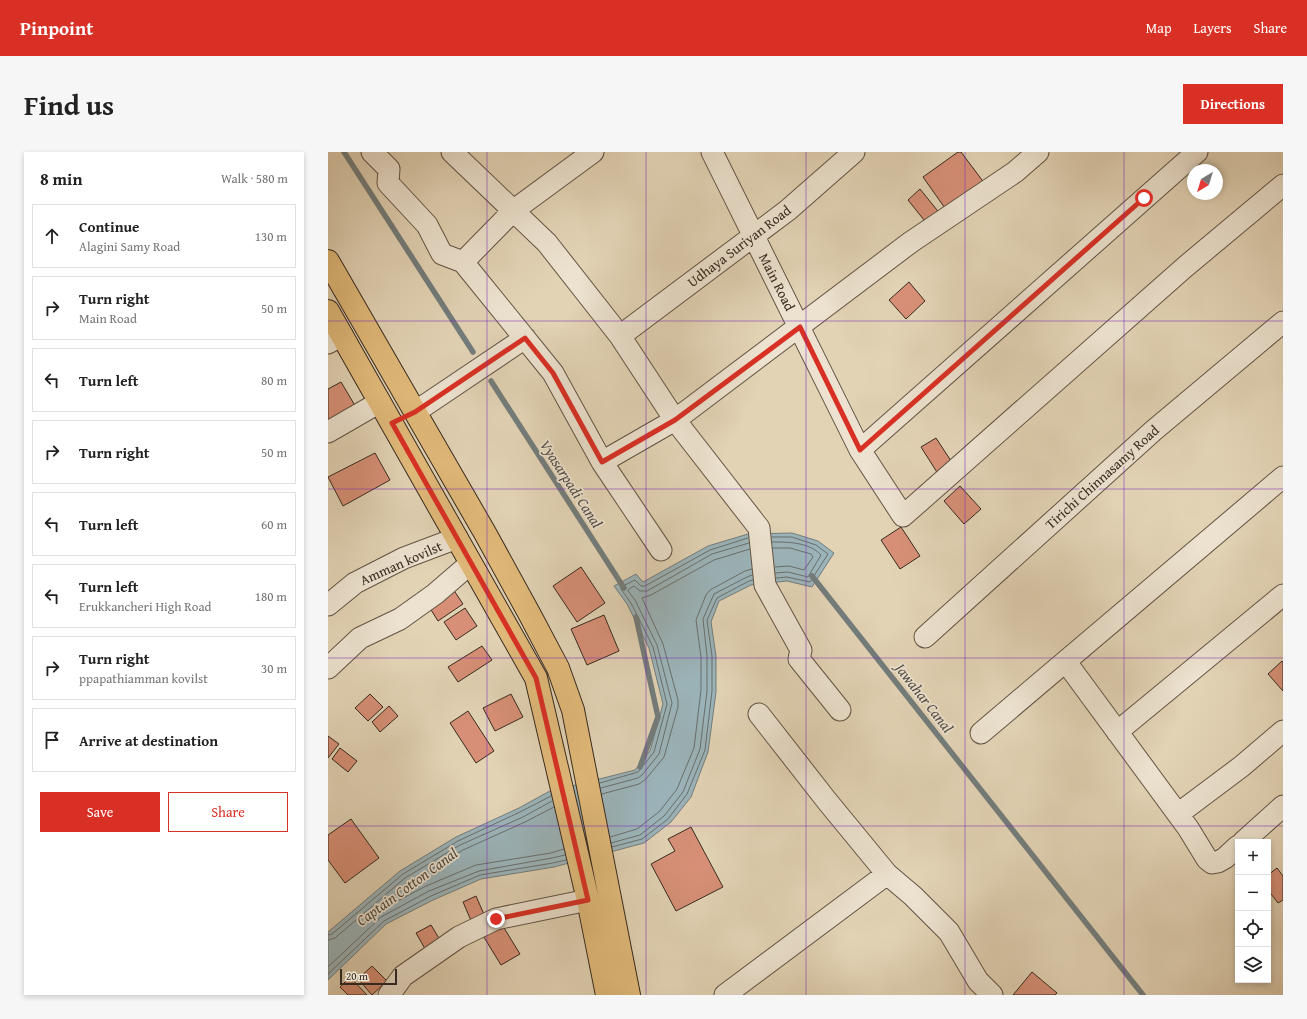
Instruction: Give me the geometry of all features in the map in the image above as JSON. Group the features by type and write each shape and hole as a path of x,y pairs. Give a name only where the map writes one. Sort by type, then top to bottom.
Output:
{"main road":[{"path":"328,261 485,533 558,668 573,710 629,995"},
{"path":"328,311 335,339 380,402 536,678 586,895 607,995"},
{"path":"392,423 415,412"}],"street":[{"path":"372,152 389,169 388,183 427,225 442,254 463,262 553,373 602,462 661,550"},
{"path":"452,152 547,243 620,336 675,420 759,528 765,586 802,650 798,659 840,710"},
{"path":"463,262 514,210 593,152"},
{"name":"Main Road","path":"712,152 860,450 903,516 1185,267 1283,185"},
{"name":"Udhaya Suriyan Road","path":"620,336 788,210 854,152"},
{"path":"602,462 675,420 911,242 1015,172 1038,152"},
{"path":"860,450 1197,152"},
{"name":"Tirichi Chinnasamy Road","path":"924,636 1153,431 1283,322"},
{"path":"415,412 525,338"},
{"path":"328,432 380,402"},
{"path":"981,733 1283,478"},
{"name":"Amman kovilst","path":"328,605 355,583 404,558 457,538"},
{"path":"328,668 360,638 400,619 435,594 471,563"},
{"path":"1117,732 1283,595"},
{"path":"1066,662 1178,814 1207,859 1212,863 1218,862 1235,848"},
{"path":"759,714 827,801 887,874 913,896 949,932 978,981 992,995"},
{"path":"1178,814 1242,766 1283,731"},
{"path":"1246,839 1283,806"},
{"path":"725,995 887,874"},
{"path":"389,995 402,976 459,937 496,919 586,895"}],"water":[{"path":"792,533 818,541 834,553 812,587 787,581 751,585 719,601 711,622 716,656 716,692 708,752 691,797 671,822 644,843 554,867 481,879 433,900 386,924 328,980 328,932 400,871 456,837 519,808 548,792 635,770 650,751 663,704 649,648 627,604 614,586 636,574 643,582 708,546 748,534"}],"building":[{"path":"958,152 961,152 985,184 947,211 923,177"},
{"path":"920,189 941,215 928,225 908,200"},
{"path":"909,282 925,301 906,319 889,300"},
{"path":"341,382 357,409 328,426 328,389"},
{"path":"936,438 955,467 940,477 921,447"},
{"path":"375,453 390,480 343,506 328,477"},
{"path":"960,486 981,509 964,524 944,501"},
{"path":"901,527 920,556 900,569 881,540"},
{"path":"581,567 605,603 577,622 553,586"},
{"path":"453,589 463,604 438,621 428,605"},
{"path":"465,608 477,626 456,640 444,622"},
{"path":"604,615 619,651 587,665 571,629"},
{"path":"482,646 492,660 458,682 448,667"},
{"path":"1282,661 1283,662 1283,691 1268,674"},
{"path":"370,694 383,707 368,721 355,708"},
{"path":"511,694 523,717 495,731 483,708"},
{"path":"389,706 398,716 380,732 372,722"},
{"path":"468,711 494,751 476,763 450,723"},
{"path":"328,736 339,744 328,758"},
{"path":"340,748 357,761 348,772 332,759"},
{"path":"351,819 379,858 345,883 328,860 328,835"},
{"path":"691,827 723,887 676,911 651,864 675,851 668,839"},
{"path":"1277,868 1283,876 1283,900 1278,903 1271,894 1271,873"},
{"path":"476,896 486,919 473,925 463,902"},
{"path":"501,923 520,954 501,965 482,934"},
{"path":"431,925 443,945 428,954 416,933"},
{"path":"372,966 387,981 372,995 358,979"},
{"path":"1032,972 1057,993 1055,995 1013,995"},
{"path":"350,977 367,995 348,995 340,987"}],"waterway":[{"name":"Vyasarpadi Canal","path":"344,152 473,352"},
{"name":"Vyasarpadi Canal","path":"491,381 624,588"},
{"name":"Jawahar Canal","path":"812,576 1143,995"},
{"name":"Captain Cotton Canal","path":"636,617 658,717 640,767"}],"route":[{"path":"496,919 588,900 536,678 392,423 415,412 525,338 553,373 602,462 675,420 800,327 860,450 1144,198"}]}
